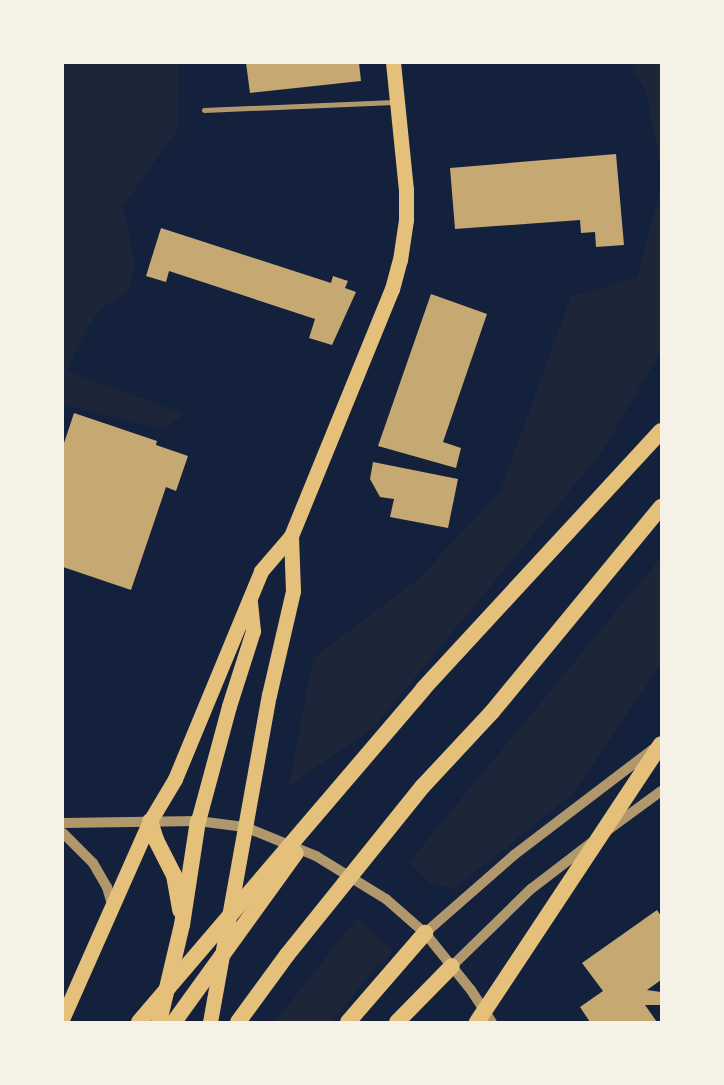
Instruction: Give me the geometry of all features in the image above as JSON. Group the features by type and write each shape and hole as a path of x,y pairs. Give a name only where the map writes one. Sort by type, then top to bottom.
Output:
{"highway":[{"path":"139,1022 370,750 522,580 661,431"},
{"path":"238,1022 287,956 423,786 499,703 661,507"},
{"path":"477,1022 661,744"},
{"path":"174,1022 370,750"},
{"path":"150,820 156,840 174,875 183,925"},
{"path":"159,1022 183,925 198,821"},
{"path":"348,1022 425,933"},
{"path":"397,1022 452,966"}],"main road":[{"path":"63,1017 150,820 175,778 261,571 291,536 392,289 400,260 406,220 406,190 393,63"},
{"path":"210,1022 269,695 293,591 291,536"},
{"path":"198,821 229,706 253,631 249,599"}],"street":[{"path":"425,933 514,855 622,771 661,744"},
{"path":"452,966 531,889 661,791"},
{"path":"63,823 198,821 245,827 316,856 349,874 386,899 425,933 492,1022"},
{"path":"63,833 93,863 107,887 112,905"}],"lane":[{"path":"204,110 397,102"}],"shaded area":[{"path":"63,63 179,63 178,129 123,206 135,264 128,291 103,307 88,326 66,371 185,414 163,429 63,404"},
{"path":"630,63 661,63 661,172 647,94"},
{"path":"661,187 661,352 601,453 373,728 289,786 313,658 418,579 500,492 571,296 637,278"},
{"path":"661,557 661,664 573,794 455,888 430,883 409,862"},
{"path":"357,918 393,951 384,963 376,966 332,1022 275,1022"}],"building":[{"path":"246,63 359,63 361,81 250,93"},
{"path":"616,154 624,245 596,247 595,232 581,233 580,220 455,229 450,168"},
{"path":"161,228 331,283 333,276 348,281 345,288 356,292 332,345 309,338 315,319 169,271 166,282 146,276"},
{"path":"431,294 487,314 443,442 461,448 456,468 378,446"},
{"path":"74,413 157,441 156,445 188,456 176,491 166,487 131,590 63,567 63,446"},
{"path":"373,462 458,479 448,528 390,517 394,499 380,497 370,479"},
{"path":"657,910 661,916 661,980 647,990 661,992 661,1005 645,1005 657,1022 590,1022 580,1007 603,991 582,963"}]}
